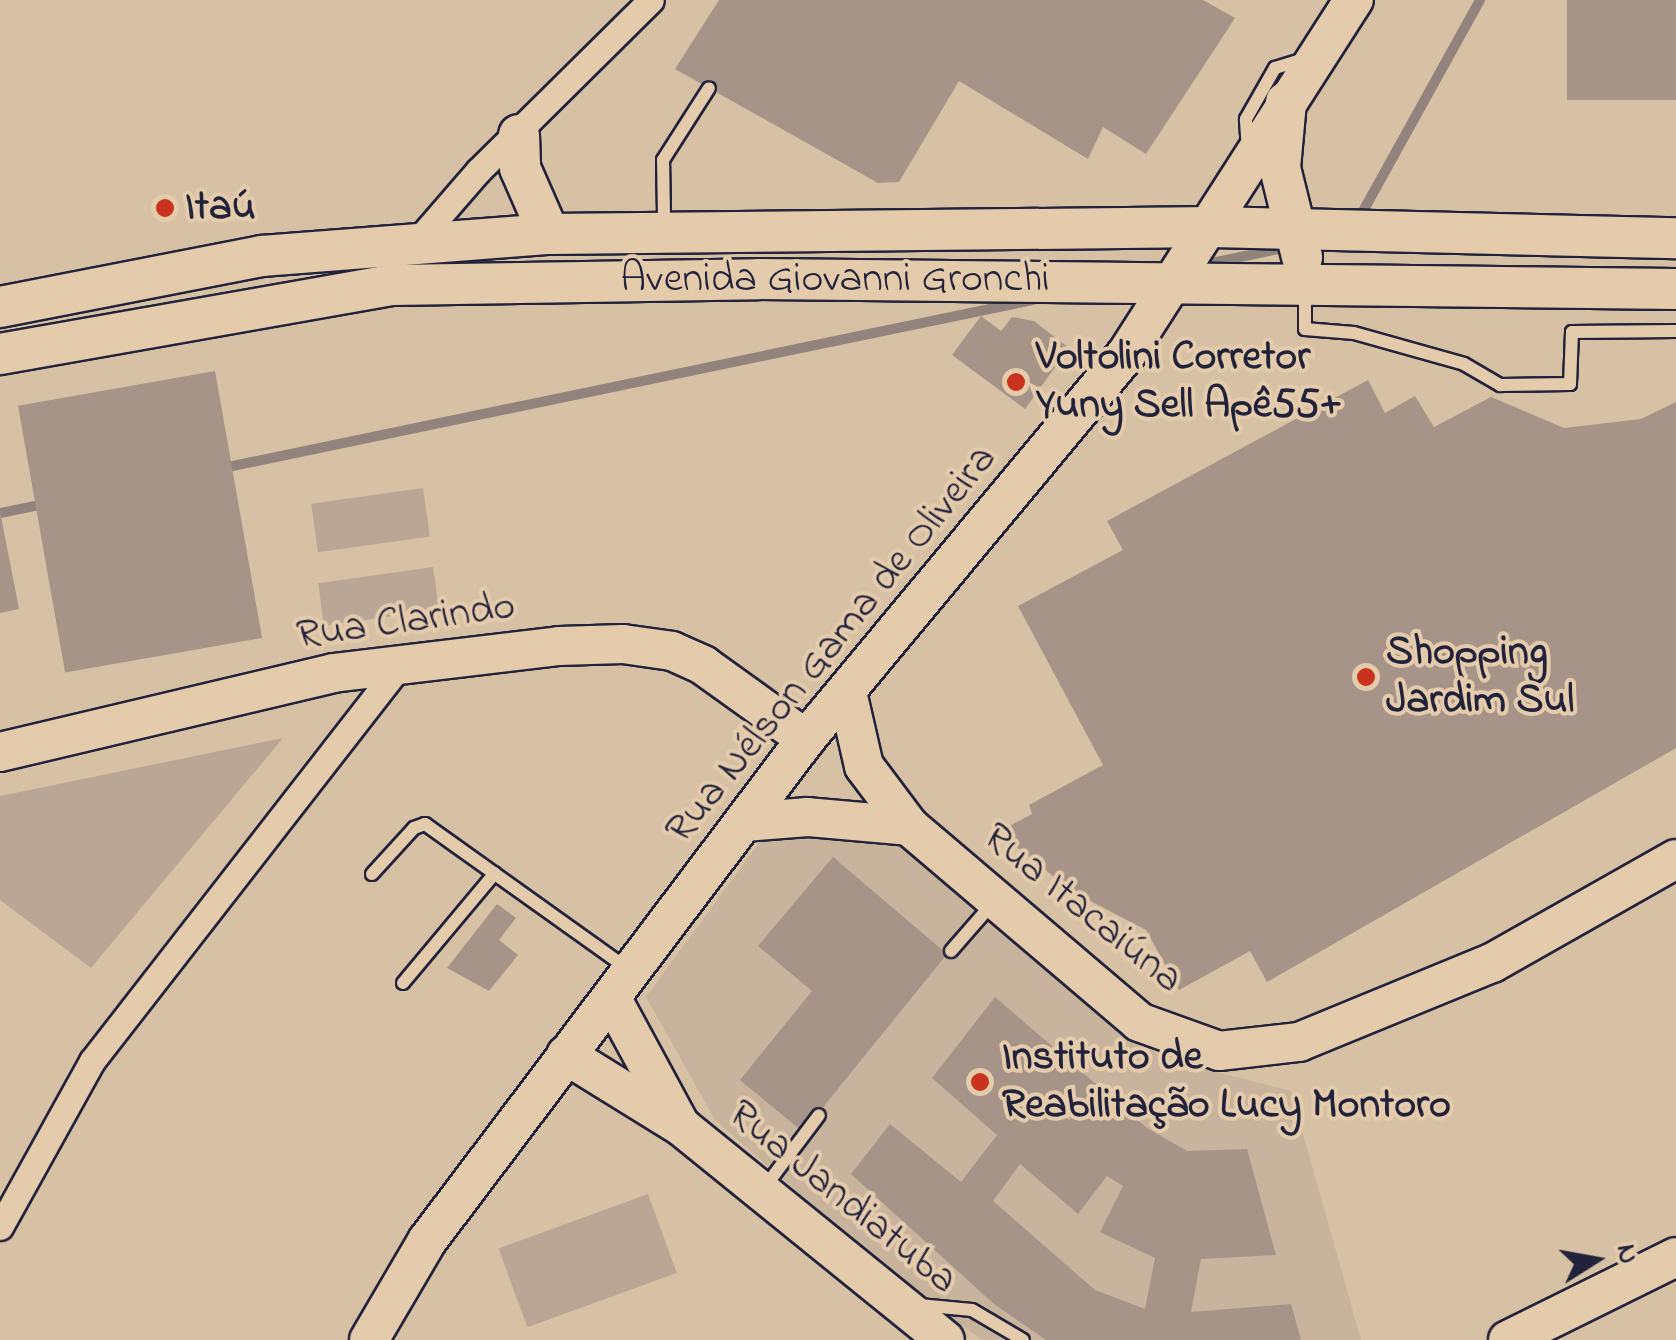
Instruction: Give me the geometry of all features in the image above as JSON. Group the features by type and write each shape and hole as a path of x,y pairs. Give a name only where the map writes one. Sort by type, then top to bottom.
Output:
{"main road":[{"path":"1286,102 1280,168 1292,233 1311,287"},
{"path":"519,135 520,168 549,234"},
{"name":"Avenida Giovanni Gronchi","path":"0,307 262,256 549,234 1212,227 1292,233 1676,238"},
{"name":"Avenida Giovanni Gronchi","path":"0,354 393,285 1178,282 1311,287 1676,289"}],"street":[{"path":"393,285 400,259 651,0"},
{"name":"Rua Nélson Gama de Oliveira","path":"369,1340 427,1241 806,739 1178,282 1286,102 1354,0"},
{"name":"Rua Clarindo","path":"0,752 334,673 559,646 672,651 739,688 806,739"},
{"path":"0,1227 92,1060 401,664"},
{"name":"Rua Itacaiúna","path":"847,692 864,766 909,826 1139,1022 1219,1050 1262,1050 1300,1042 1492,963 1673,862"},
{"path":"744,822 808,816 909,826"},
{"name":"Rua Jandiatuba","path":"622,985 682,1127"},
{"name":"Rua Jandiatuba","path":"566,1055 682,1127 945,1340"},
{"path":"1508,1340 1676,1257"}],"lane":[{"path":"1253,160 1246,119 1275,68 1316,58"},
{"path":"664,216 663,160 709,88"},
{"path":"1311,287 1304,329 1354,332 1464,364 1500,385 1570,384 1572,332 1676,331"},
{"path":"372,874 414,828 425,824 495,873 622,985"},
{"path":"403,983 495,873"},
{"path":"951,951 997,898"},
{"path":"763,1190 820,1115"},
{"path":"898,1303 972,1310 1023,1340"}],"shaded area":[{"path":"423,488 430,537 318,552 311,504"},
{"path":"433,567 439,610 324,626 318,583"},
{"path":"283,738 91,968 0,900 0,796"},
{"name":"Instituto de Reabilitação Lucy Montoro","path":"765,835 903,843 1162,1058 1291,1091 1361,1340 982,1340 892,1274 715,1120 646,997"},
{"path":"648,1194 677,1273 527,1327 499,1248"}],"building":[{"path":"719,0 1203,0 1235,18 1146,154 1103,127 1088,159 959,81 899,182 878,183 675,69"},
{"path":"1567,0 1676,0 1676,100 1567,100"},
{"name":"Voltolini Corretor Yuny Sell Apê55+","path":"981,316 1001,331 1012,317 1034,321 1069,348 1025,409 952,355"},
{"path":"215,371 262,638 65,673 18,406"},
{"name":"Shopping Jardim Sul","path":"1368,380 1385,413 1415,396 1434,427 1491,397 1564,428 1641,419 1676,402 1676,748 1267,982 1250,951 1179,990 1146,930 1073,892 1013,844 1011,825 1032,814 1029,805 1103,765 1018,606 1123,550 1107,521"},
{"path":"0,511 19,609 0,613"},
{"path":"833,857 947,954 803,1132 740,1080 812,991 758,946"},
{"path":"497,904 516,918 499,940 518,955 489,991 447,968"},
{"path":"995,997 1147,1128 1187,1151 1247,1149 1276,1255 1201,1259 1191,1312 1291,1304 1301,1340 1046,1340 994,1304 851,1174 890,1124 961,1182 997,1135 932,1078","holes":["1020,1164 1078,1214 1107,1176 1123,1186 1100,1232 1155,1258 1145,1309 1095,1290 993,1201"]}],"waterway":[{"path":"1357,222 1480,0"},
{"path":"1197,266 1293,246"},
{"path":"223,468 1033,300"},
{"path":"0,513 49,503"}],"place":[{"name":"Itaú","path":"165,208"},
{"name":"Voltolini Corretor Yuny Sell Apê55+","path":"1016,382"},
{"name":"Shopping Jardim Sul","path":"1366,677"},
{"name":"Instituto de Reabilitação Lucy Montoro","path":"980,1082"}]}
